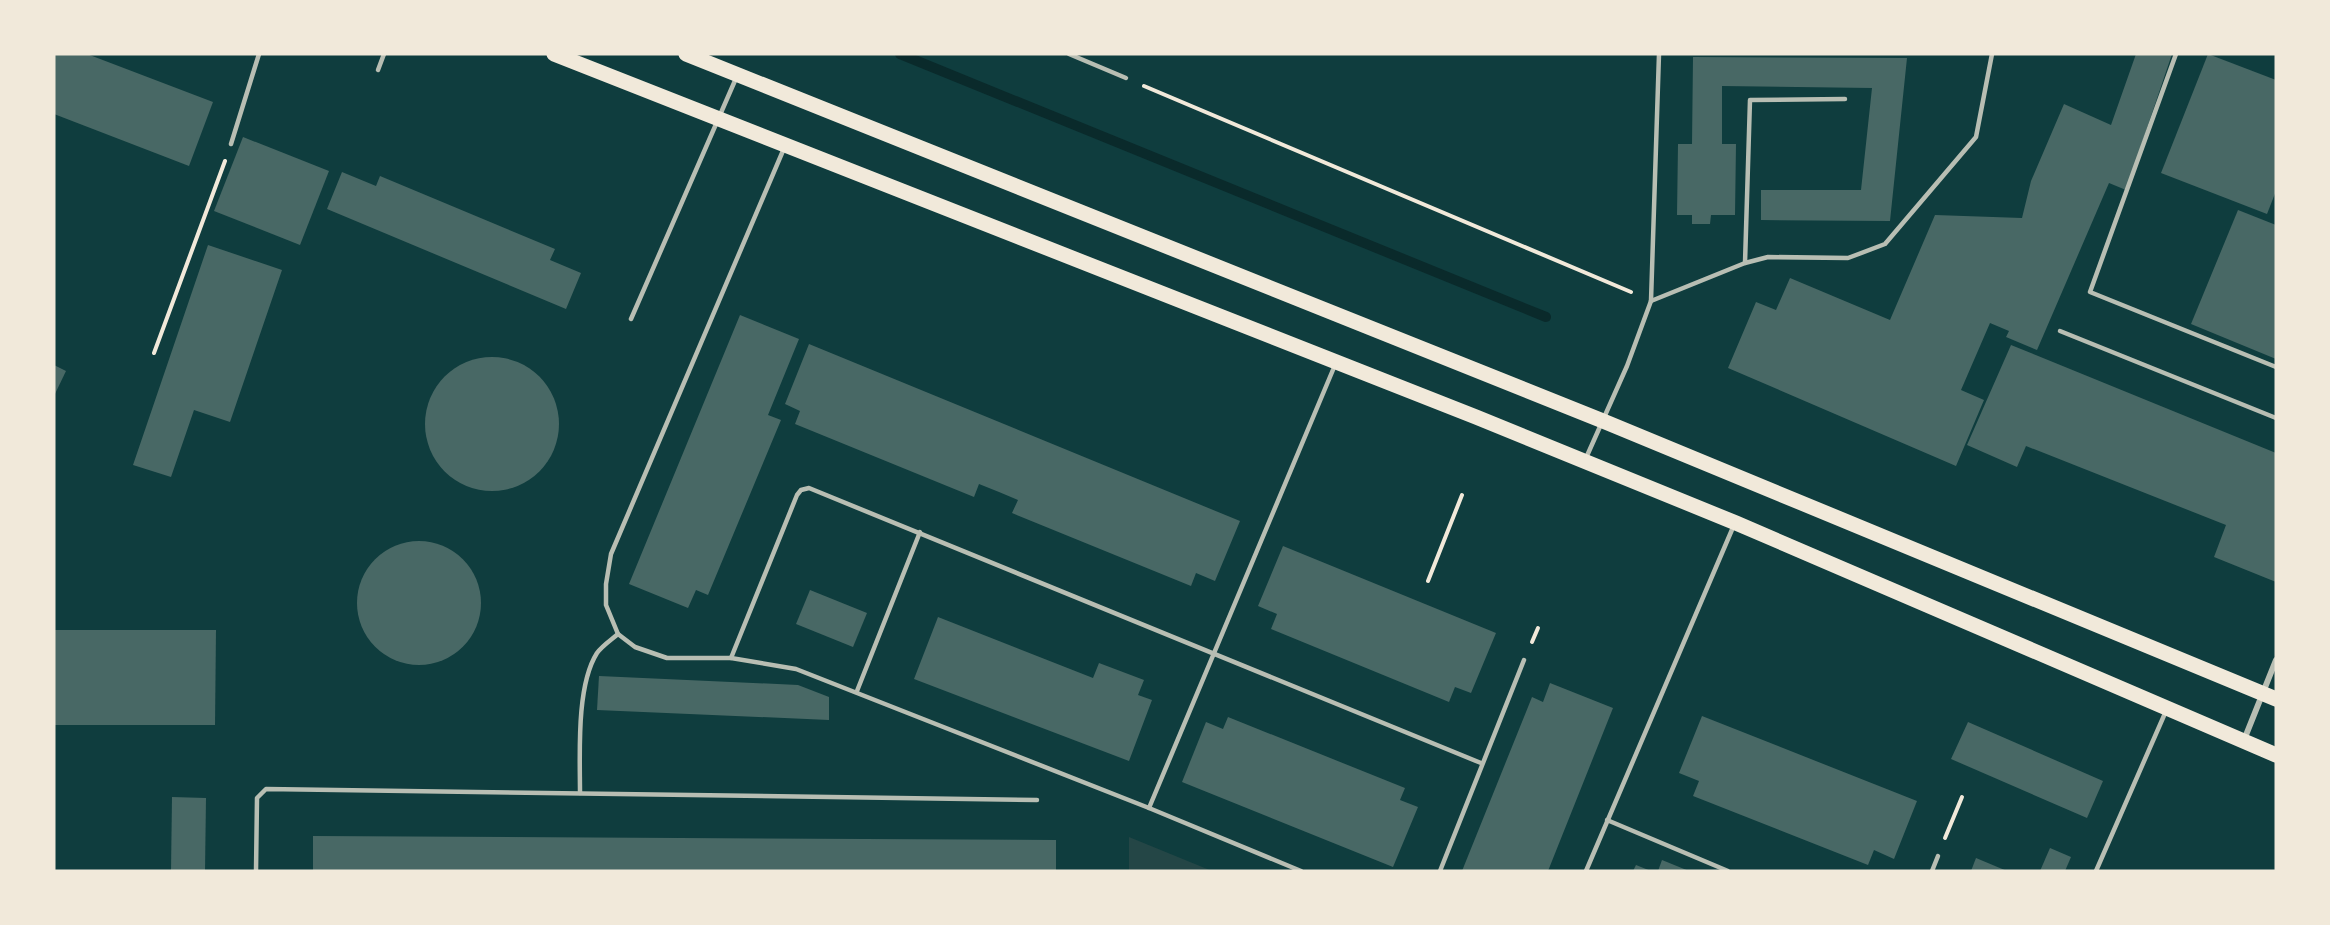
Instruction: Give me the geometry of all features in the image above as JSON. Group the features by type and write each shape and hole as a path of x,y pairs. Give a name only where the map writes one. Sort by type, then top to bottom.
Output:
{"main road":[{"path":"554,54 718,121 1336,362 1736,523 2276,755"},
{"path":"686,54 1603,421 2269,696"}],"street":[{"path":"2244,741 2269,696 2276,660"}],"lane":[{"path":"231,144 259,54"},
{"path":"378,70 384,54"},
{"path":"1069,54 1126,78"},
{"path":"1585,462 1652,301 1659,54"},
{"path":"1652,301 1745,263 1768,257 1848,258 1886,244 1976,137 1992,54"},
{"path":"2176,54 2090,292 2276,367"},
{"path":"632,319 738,75"},
{"path":"1745,263 1750,100 1845,99"},
{"path":"784,146 611,554 606,584 606,605 618,634 634,647 667,658 731,658 796,669 857,691 1301,871"},
{"path":"2060,331 2276,418"},
{"path":"1149,808 1216,654 1336,362"},
{"path":"731,658 801,490 818,490 1481,763"},
{"path":"1586,871 1736,523"},
{"path":"857,691 920,532"},
{"path":"580,793 581,710 589,674 597,652 618,634"},
{"path":"1440,871 1481,763 1524,660"},
{"path":"2096,871 2168,709"},
{"path":"256,871 257,798 266,789 1037,800"},
{"path":"1607,820 1728,871"},
{"path":"1932,871 1938,856"}],"path":[{"path":"1126,78 1652,301"},
{"path":"154,352 231,144"},
{"path":"1428,581 1462,495"},
{"path":"1938,856 1962,797"}],"shaded area":[{"path":"1129,837 1212,871 1129,871"}],"building":[{"path":"54,54 87,54 213,102 189,166 54,114"},
{"path":"2136,54 2172,54 2126,190 2109,183 2037,350 2006,337 2009,331 1990,323 1961,390 1984,400 1956,466 1728,368 1756,302 1776,310 1790,278 1890,320 1935,215 2022,218 2031,181 2064,104 2111,125"},
{"path":"2208,54 2276,80 2276,191 2267,214 2161,173"},
{"path":"1693,57 1907,58 1890,221 1761,220 1761,190 1861,190 1872,88 1722,86 1722,144 1736,144 1735,215 1711,215 1710,224 1692,224 1692,215 1677,215 1678,144 1692,144"},
{"path":"243,137 329,171 300,245 214,211"},
{"path":"342,172 376,186 380,176 555,249 550,260 581,273 566,309 327,209"},
{"path":"2238,210 2276,225 2276,359 2191,324"},
{"path":"208,245 282,270 230,422 194,410 171,477 133,465"},
{"path":"740,315 799,339 768,415 781,420 708,595 696,590 688,608 629,584"},
{"path":"809,344 1240,521 1215,581 1196,573 1191,586 1012,513 1018,500 999,492 979,484 974,497 795,424 800,411 785,404"},
{"path":"2011,345 2276,453 2276,582 2214,557 2226,525 2026,446 2017,467 1967,445"},
{"path":"492,357 518,362 539,377 554,398 559,424 554,450 539,471 518,486 492,491 466,486 445,471 430,450 425,424 430,398 445,377 466,362"},
{"path":"54,365 66,371 54,396"},
{"path":"419,541 443,545 463,559 477,579 481,603 477,627 463,647 443,661 419,665 395,661 375,647 361,627 357,603 361,579 375,559 395,545"},
{"path":"1283,546 1496,633 1471,693 1455,687 1449,702 1271,629 1277,614 1258,606"},
{"path":"810,590 867,613 853,647 796,624"},
{"path":"938,617 1093,678 1099,663 1144,680 1138,695 1152,700 1129,761 914,679"},
{"path":"54,630 216,630 215,725 54,725"},
{"path":"599,676 798,685 829,697 829,720 597,710"},
{"path":"1550,683 1613,708 1548,871 1462,871 1532,697 1543,702"},
{"path":"1702,716 1917,801 1894,859 1874,850 1868,865 1693,796 1699,781 1679,773"},
{"path":"1228,717 1405,788 1400,800 1418,807 1393,867 1182,782 1206,722 1223,729"},
{"path":"1968,722 2103,781 2087,818 1951,759"},
{"path":"172,797 206,798 205,871 171,871"},
{"path":"313,836 1056,840 1056,871 313,871"},
{"path":"2050,848 2071,857 2065,871 2040,871"},
{"path":"1976,858 2007,871 1971,871"},
{"path":"1662,860 1689,871 1658,871"},
{"path":"1636,865 1651,871 1633,871"}],"waterway":[{"path":"900,54 1546,317"}]}
